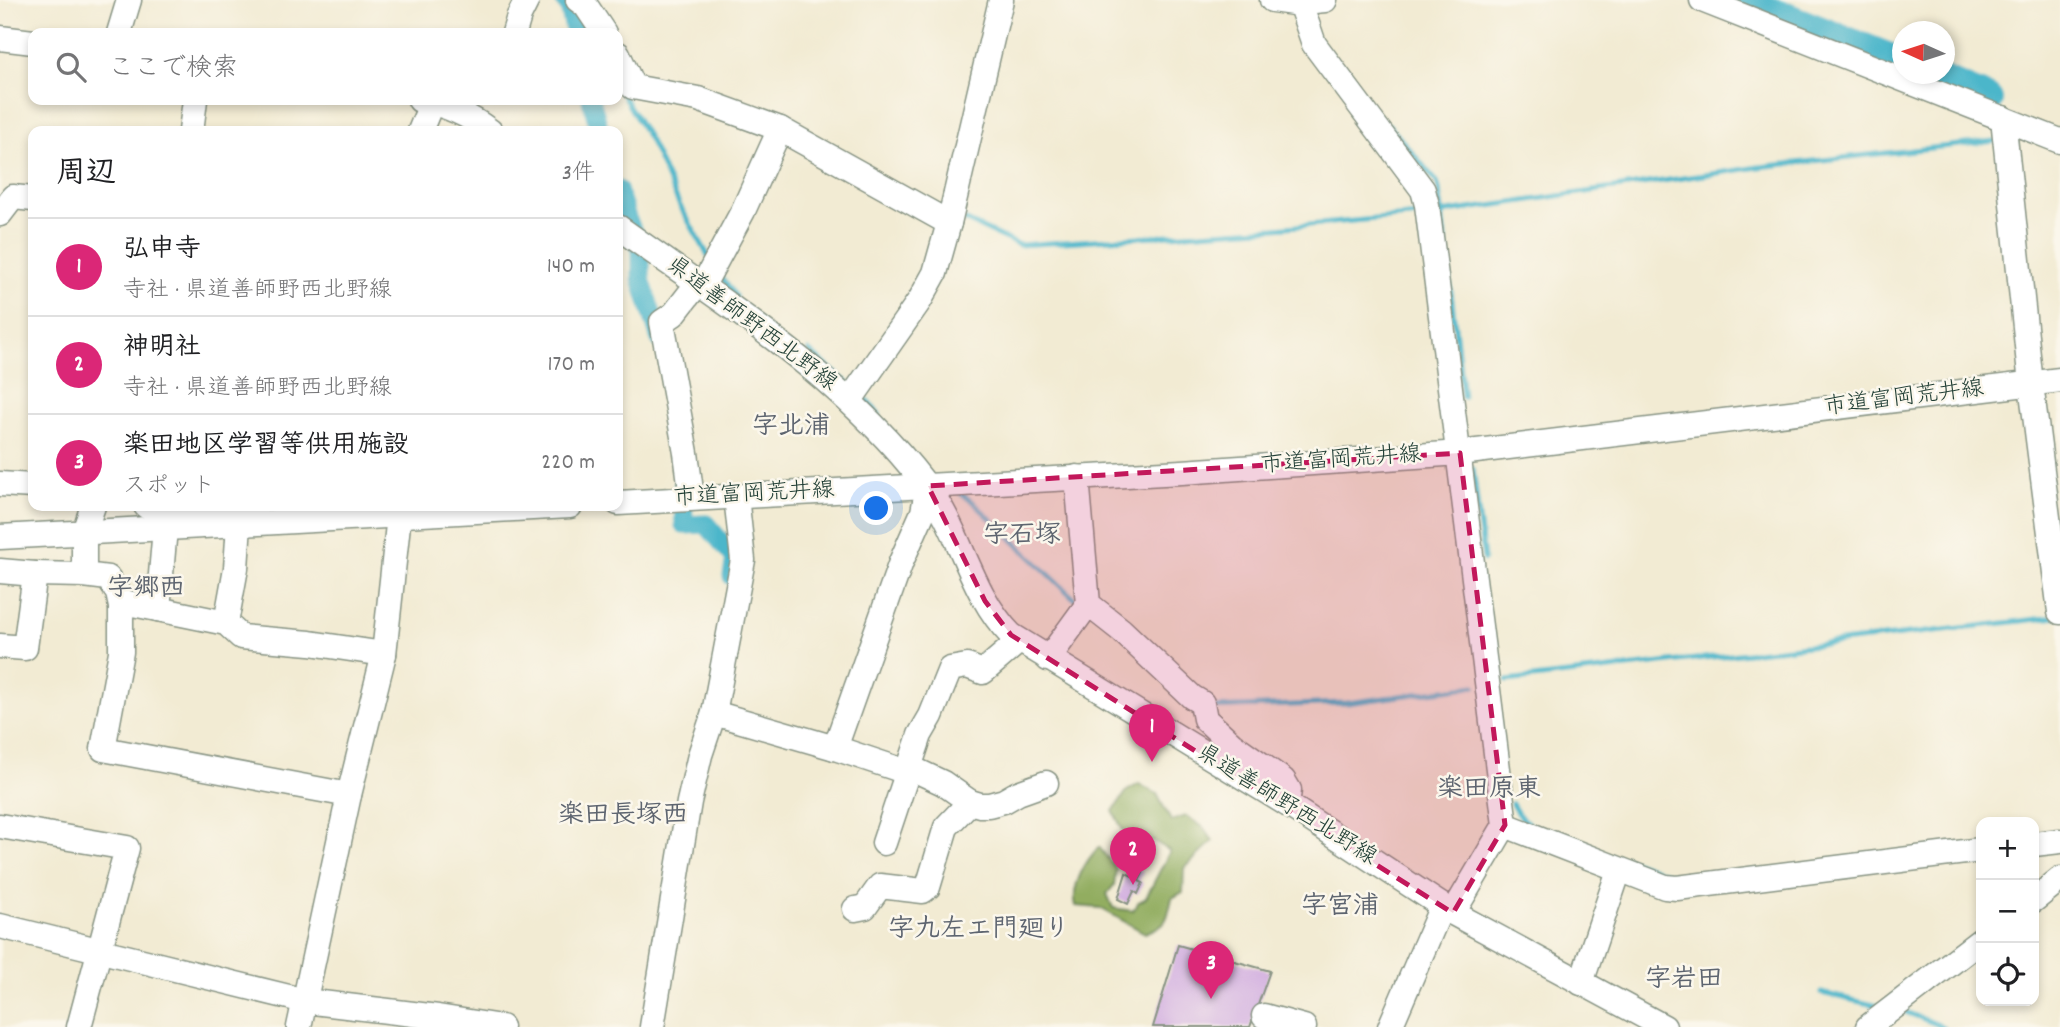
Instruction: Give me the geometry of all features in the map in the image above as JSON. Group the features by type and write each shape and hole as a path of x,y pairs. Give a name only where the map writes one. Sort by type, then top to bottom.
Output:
{"street":[{"path":"121,28 129,0"},
{"path":"515,28 527,0"},
{"path":"578,0 586,6 601,28"},
{"path":"856,393 935,273 1001,0"},
{"path":"1272,0 1325,0"},
{"path":"1702,0 2060,141"},
{"path":"1310,2 1314,44 1423,190 1470,452 1505,825 1448,909 1390,1027"},
{"path":"0,38 28,41"},
{"path":"623,65 633,87 698,99 780,129 951,214"},
{"path":"192,126 194,105"},
{"path":"421,126 425,105"},
{"path":"446,105 484,117"},
{"path":"2003,118 2031,384 2059,606"},
{"path":"685,498 686,453 662,322 674,314 700,285 743,211 780,129"},
{"path":"0,214 13,197 28,198"},
{"name":"県道善師野西北野線","path":"630,236 856,393 928,486 985,601 1000,624 1019,641 1287,804 1448,909 1664,1027"},
{"name":"市道富岡荒井線","path":"623,503 1470,452 2060,380"},
{"path":"1048,659 1088,604 1077,477"},
{"path":"0,484 28,486"},
{"path":"835,748 901,562 923,512 928,486"},
{"path":"652,1027 689,802 700,755 714,713 743,560 736,496"},
{"path":"84,575 84,532 91,511"},
{"path":"0,537 165,528 246,515 400,511 384,654 349,795 299,1027"},
{"path":"226,623 246,515"},
{"path":"158,609 165,528"},
{"path":"0,571 108,578 118,593 121,607 121,652 103,749 349,795"},
{"path":"0,646 25,648 34,573"},
{"path":"121,607 128,603 226,623 241,637 310,643 384,654"},
{"path":"1088,604 1121,630 1192,698 1202,703 1205,719 1232,744 1283,780 1289,790 1287,804"},
{"path":"884,843 920,735 931,716 950,668 967,666 983,672 1019,641"},
{"path":"714,713 908,770 943,783 970,802 989,805 1046,783"},
{"path":"855,909 865,907 880,886 923,891 928,887 946,827 970,802"},
{"path":"1505,825 1665,887 1677,888 1976,851"},
{"path":"0,826 127,848 79,1027"},
{"path":"2039,843 2060,841"},
{"path":"1581,983 1619,870"},
{"path":"2039,896 2060,879"},
{"path":"0,926 305,1001 501,1027"},
{"path":"1884,1015 1977,943"},
{"path":"1264,1016 1304,1027"}],"highlighted area":[{"path":"1460,453 1505,825 1453,913 1011,635 985,601 928,486"}],"green space":[{"path":"1139,784 1157,794 1171,821 1186,816 1203,827 1213,841 1184,869 1183,892 1172,898 1165,921 1145,933 1100,908 1076,906 1075,899 1080,874 1099,847 1116,869 1114,885 1107,894 1113,908 1133,911 1137,903 1146,898 1170,851 1154,841 1133,849 1113,811 1127,791"}],"building":[{"path":"1137,867 1143,873 1139,881 1143,883 1138,894 1134,891 1128,904 1118,899 1126,873 1132,876"},
{"path":"1178,945 1270,971 1250,1027 1153,1027"}],"waterway":[{"path":"564,0 569,7 574,28"},
{"path":"1740,0 1892,60"},
{"path":"569,7 583,28"},
{"path":"1948,84 1987,100"},
{"path":"623,95 650,141 680,206 709,257"},
{"path":"592,105 599,126"},
{"path":"1389,125 1437,182 1439,189 1463,397"},
{"path":"1434,214 1759,167 1995,141"},
{"path":"623,206 641,250 641,279 660,339"},
{"path":"958,217 1019,245 1275,228 1420,215"},
{"path":"717,271 736,297"},
{"path":"809,351 852,387"},
{"path":"862,396 879,414"},
{"path":"1473,469 1484,560"},
{"path":"683,486 684,525 706,524 735,558 732,576"},
{"path":"961,494 973,502 1079,603"},
{"path":"1507,681 2056,617"},
{"path":"1209,708 1347,703 1475,686"},
{"path":"1512,804 1528,823"},
{"path":"1626,859 1676,877"},
{"path":"1821,993 1883,1007"},
{"path":"1903,1011 1944,1027"}],"place":[{"name":"弘申寺","path":"1152,762"},
{"name":"神明社","path":"1133,885"},
{"name":"楽田地区学習等供用施設","path":"1211,999"}],"district":[{"name":"字北浦","path":"791,427"},
{"name":"字石塚","path":"1022,536"},
{"name":"字郷西","path":"146,589"},
{"name":"楽田原東","path":"1489,790"},
{"name":"楽田長塚西","path":"623,816"},
{"name":"字宮浦","path":"1340,907"},
{"name":"字九左エ門廻り","path":"979,930"},
{"name":"字岩田","path":"1684,980"}]}
